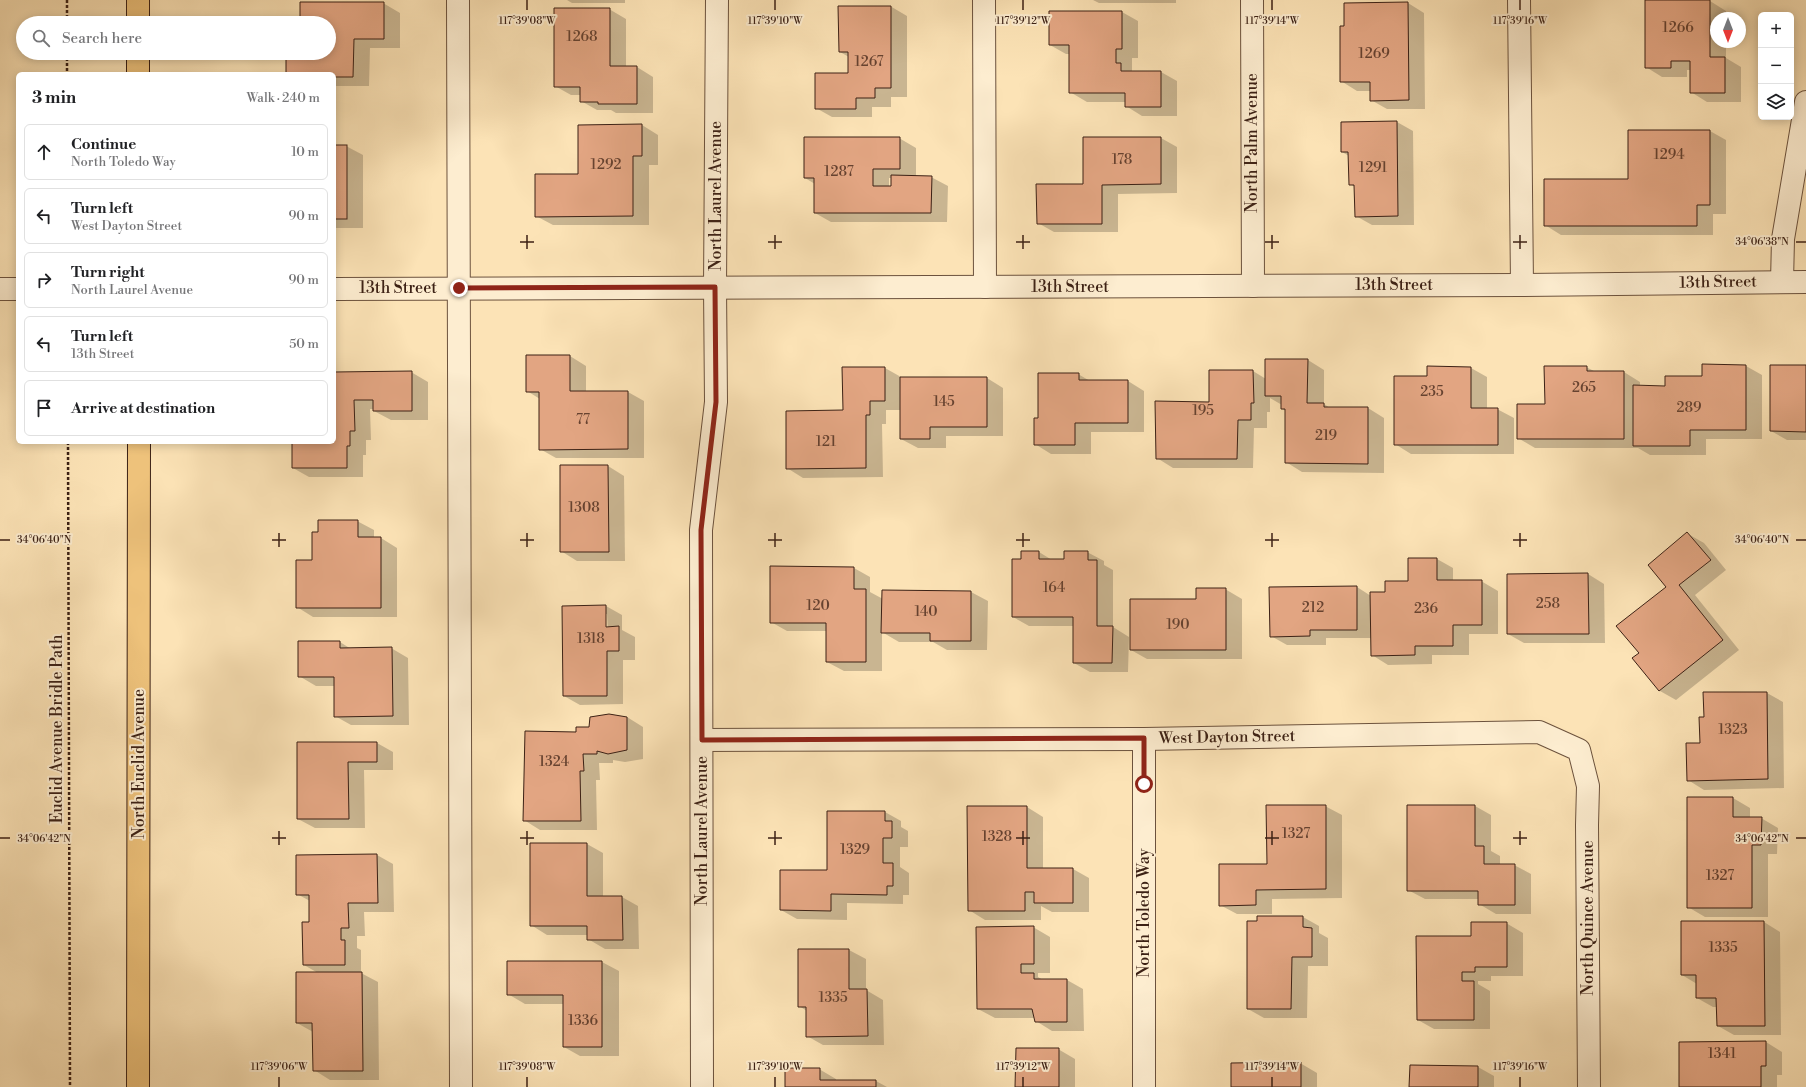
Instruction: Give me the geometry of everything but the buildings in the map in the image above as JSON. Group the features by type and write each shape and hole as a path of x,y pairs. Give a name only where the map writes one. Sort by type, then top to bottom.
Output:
{"main road":[{"path":"138,0 138,16"},
{"path":"138,60 138,72"},
{"name":"North Euclid Avenue","path":"138,1087 139,444"}],"street":[{"path":"458,0 461,1087"},
{"name":"North Laurel Avenue","path":"702,1087 701,530 716,402 715,287 717,0"},
{"path":"984,0 985,287"},
{"name":"North Palm Avenue","path":"1252,0 1253,286"},
{"path":"1519,0 1522,285"},
{"path":"1782,282 1783,239 1806,102"},
{"name":"13th Street","path":"336,289 1522,285 1806,282"},
{"path":"0,289 16,289"},
{"name":"West Dayton Street","path":"702,740 1144,738 1539,732 1579,750"},
{"name":"North Toledo Way","path":"1144,738 1144,1087"},
{"name":"North Quince Avenue","path":"1579,750 1588,786 1589,1087"}],"path":[{"path":"67,0 67,16"},
{"path":"67,60 67,72"},
{"name":"Euclid Avenue Bridle Path","path":"68,444 70,1087"}],"route":[{"path":"459,288 715,287 716,402 701,530 702,740 1144,738 1144,784"}]}
